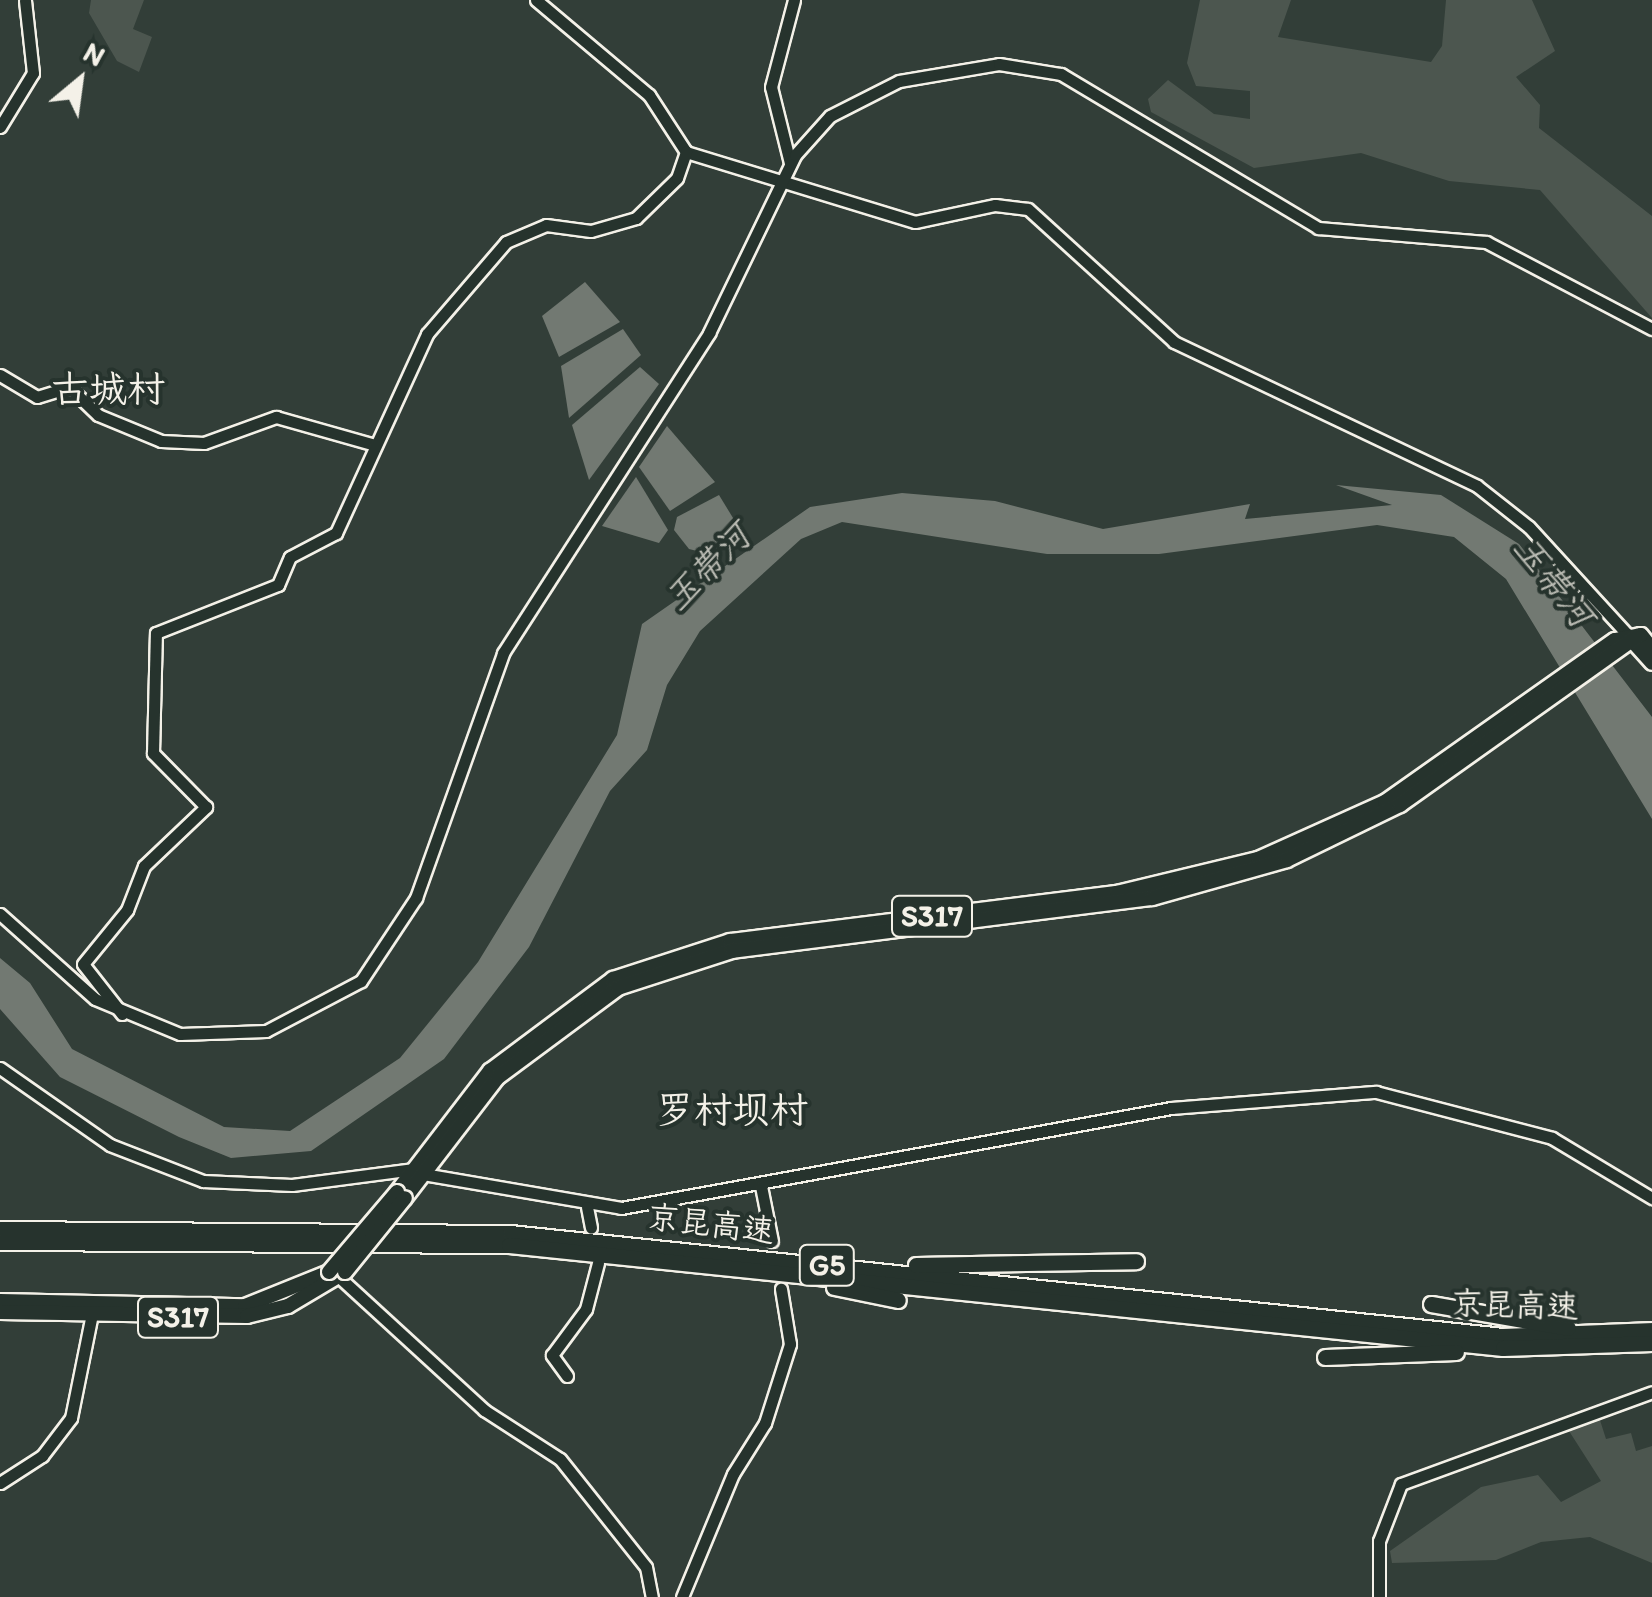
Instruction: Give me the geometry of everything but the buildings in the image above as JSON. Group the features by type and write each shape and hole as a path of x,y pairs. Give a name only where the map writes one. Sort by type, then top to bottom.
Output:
{"highway":[{"name":"京昆高速","path":"0,1229 466,1230 1504,1336 1652,1330"},
{"name":"京昆高速","path":"0,1242 466,1243 687,1262 1510,1349 1652,1343"},
{"path":"745,1256 969,1268 1136,1262"},
{"path":"687,1262 898,1300"},
{"path":"1431,1304 1562,1328 1652,1330"},
{"path":"1325,1358 1510,1349"}],"main road":[{"path":"1631,639 1652,648"},
{"path":"1631,639 1652,663"},
{"name":"S317","path":"0,1312 246,1306 337,1273 418,1172 520,1056 637,980 756,947 1082,908 1218,882 1355,830 1631,639"},
{"name":"S317","path":"0,1301 93,1308"}],"street":[{"path":"0,127 33,73 25,0"},
{"path":"536,0 649,96 686,152 780,184 860,198 916,222 995,205 1028,209 1174,342 1478,486 1530,527 1631,639"},
{"path":"790,163 771,87 794,0"},
{"path":"0,914 123,1016 194,1036 266,1030 348,992 392,944 503,653 710,334 790,163 830,116 899,81 978,64 1041,68 1099,90 1318,228 1486,242 1652,329"},
{"path":"123,1016 84,972 85,959 126,910 144,866 206,807 153,753 153,638 170,622 278,585 290,557 336,533 427,334 506,242 546,225 592,231 636,218 677,178 686,152"},
{"path":"0,375 37,397 69,387 98,415 161,441 204,444 276,417 375,445"},
{"path":"0,1068 126,1153 222,1184 322,1182 418,1172 587,1208 762,1186 1172,1108 1376,1092 1552,1138 1652,1198"},
{"path":"762,1186 772,1240"},
{"path":"587,1208 591,1228"},
{"path":"567,1376 552,1355 586,1309 598,1263"},
{"path":"337,1273 484,1410 560,1459 646,1567 652,1597"},
{"path":"682,1597 736,1467 765,1423 790,1344 781,1289"},
{"path":"0,1483 42,1456 71,1418 93,1308"},
{"path":"1379,1597 1379,1541 1401,1484 1652,1392"}],"shaded area":[{"path":"91,0 144,0 133,29 152,37 139,72 117,61 89,13"},
{"path":"1200,0 1291,0 1278,37 1431,62 1442,46 1446,0 1532,0 1555,51 1516,77 1540,105 1539,128 1652,216 1652,318 1540,190 1449,181 1361,153 1254,168 1151,112 1148,99 1168,80 1214,114 1250,119 1250,91 1196,86 1187,63"},
{"path":"585,282 620,322 559,357 542,316"},
{"path":"623,329 641,355 569,418 561,366"},
{"path":"640,367 659,384 589,480 572,425"},
{"path":"667,426 715,482 670,511 639,467"},
{"path":"636,477 668,530 659,543 602,526"},
{"path":"1336,485 1441,495 1519,544 1652,717 1652,819 1506,579 1454,537 1377,525 1159,554 1047,554 842,522 801,539 700,631 667,685 647,750 610,791 529,947 444,1059 311,1151 231,1158 179,1137 60,1077 0,1009 0,958 30,983 72,1049 224,1127 290,1131 400,1058 478,962 617,735 642,624 810,507 902,493 995,501 1103,529 1250,504 1245,519 1392,505"},
{"path":"719,495 744,536 709,554 689,549 674,530 677,517"},
{"path":"1599,1417 1606,1439 1631,1433 1636,1451 1652,1446 1652,1563 1590,1537 1541,1542 1496,1560 1392,1563 1390,1551 1481,1487 1538,1475 1561,1502 1601,1481 1569,1431"}],"district":[{"name":"古城村","path":"108,390"},
{"name":"罗村坝村","path":"732,1111"}],"water label":[{"name":"玉带河","path":"707,567"},
{"name":"玉带河","path":"1554,581"}]}
